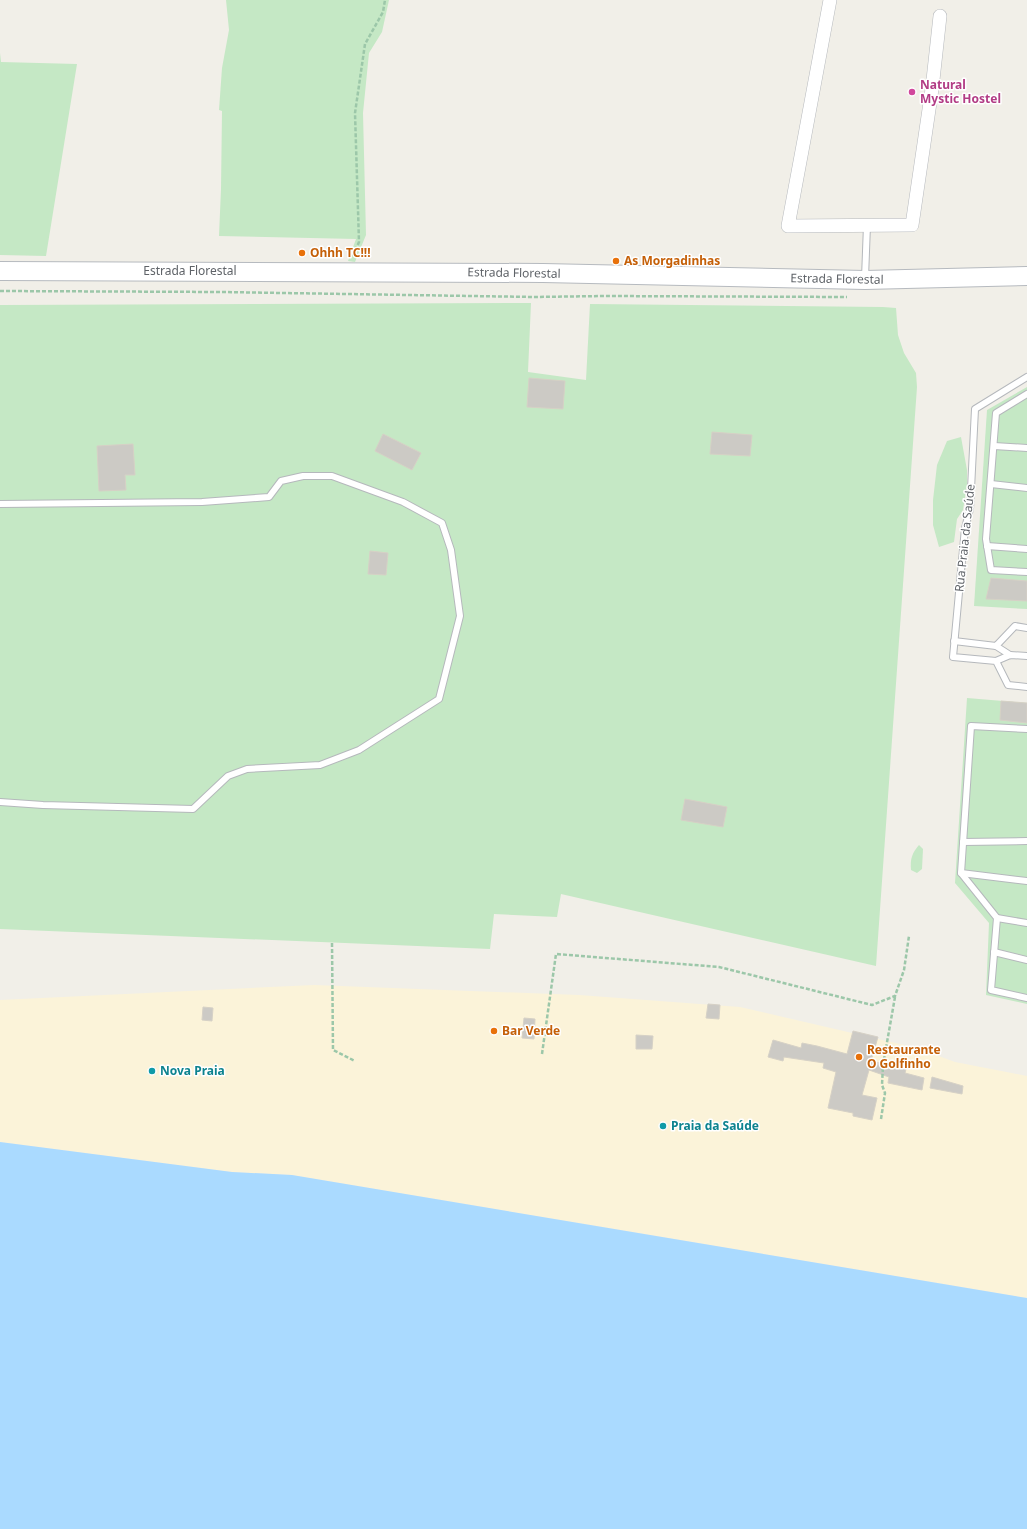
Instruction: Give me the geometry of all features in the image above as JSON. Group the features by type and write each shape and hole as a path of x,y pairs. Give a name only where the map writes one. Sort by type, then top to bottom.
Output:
{"main road":[{"name":"Estrada Florestal","path":"0,271 677,275 865,280 1027,276"}],"street":[{"path":"830,0 788,226 912,225 932,89 940,16"}],"lane":[{"path":"865,280 867,225"},
{"name":"Rua Praia da Saúde","path":"996,661 953,657 965,528 970,509 975,409 1027,377"},
{"path":"1027,394 996,413 986,539 991,570 1027,572"},
{"path":"994,446 1027,448"},
{"path":"0,504 202,502 269,498 281,481 303,476 332,476 403,502 442,523 451,550 460,616 439,698 359,750 320,765 247,769 228,776 193,809 44,805 0,802"},
{"path":"991,484 1027,488"},
{"path":"988,546 1027,549"},
{"path":"996,646 1015,626 1027,628"},
{"path":"954,641 996,646 1010,655"},
{"path":"1027,656 1010,655 996,661 1008,685 1027,687"},
{"path":"1027,730 972,726 961,873 998,918 1027,923"},
{"path":"963,842 1027,841"},
{"path":"961,873 1027,881"},
{"path":"998,918 991,990 1027,998"},
{"path":"994,952 1027,960"}],"path":[{"path":"346,272 359,242 355,113 366,44 383,12 385,0"},
{"path":"0,291 213,292 534,298 588,296 854,297"},
{"path":"881,1119 885,1094 882,1085 883,1065 895,996 904,970 909,936"},
{"path":"332,943 333,1050 355,1061"},
{"path":"542,1054 556,954 719,967 872,1005 895,996"}],"green space":[{"path":"226,0 389,0 382,32 369,53 363,113 366,235 355,262 348,261 356,239 219,236 222,111 219,110 222,68 229,30"},
{"path":"0,53 1,62 77,64 46,256 0,255"},
{"path":"531,303 528,372 586,380 590,304 896,308 898,335 904,353 916,373 917,387 876,966 561,894 557,917 494,914 490,949 0,929 0,305"},
{"path":"1027,387 1027,609 974,606 987,410"},
{"path":"961,437 967,470 967,484 963,510 957,519 954,542 939,547 933,525 933,500 937,465 947,441"},
{"path":"967,698 1027,703 1027,1004 986,995 989,923 955,883"},
{"path":"919,845 923,849 922,869 917,873 911,870 911,863 912,856"}],"sand":[{"name":"Praia da Saúde","path":"314,985 579,995 740,1007 917,1048 955,1062 1027,1076 1027,1298 292,1175 232,1172 0,1142 0,1000"}],"water":[{"path":"0,1142 232,1172 292,1175 1027,1298 1027,1529 0,1529"}],"building":[{"path":"529,378 565,381 563,409 527,407"},
{"path":"712,432 752,435 750,456 710,454"},
{"path":"383,434 421,453 412,470 375,451"},
{"path":"133,444 135,475 125,475 126,490 99,491 97,446"},
{"path":"370,551 388,553 386,575 368,574"},
{"path":"991,578 1027,581 1027,601 986,599"},
{"path":"1001,701 1027,703 1027,723 1000,720"},
{"path":"685,799 727,807 723,827 681,820"},
{"path":"708,1004 720,1005 719,1019 706,1018"},
{"path":"203,1007 213,1008 212,1021 202,1020"},
{"path":"524,1018 535,1019 534,1039 522,1038"},
{"path":"853,1031 878,1037 871,1061 906,1069 905,1073 924,1078 922,1090 888,1083 889,1077 869,1070 862,1095 877,1098 872,1120 853,1116 853,1113 828,1108 836,1072 823,1068 824,1063 784,1057 783,1061 768,1057 773,1040 801,1048 802,1043 847,1054"},
{"path":"636,1035 653,1036 652,1049 636,1049"},
{"path":"932,1077 963,1086 962,1094 930,1088"}],"place":[{"name":"Natural Mystic Hostel","path":"912,92"},
{"name":"Ohhh TC!!!","path":"302,253"},
{"name":"As Morgadinhas","path":"616,261"},
{"name":"Bar Verde","path":"494,1031"},
{"name":"Restaurante O Golfinho","path":"859,1057"},
{"name":"Nova Praia","path":"152,1071"},
{"name":"Praia da Saúde","path":"663,1126"}]}
